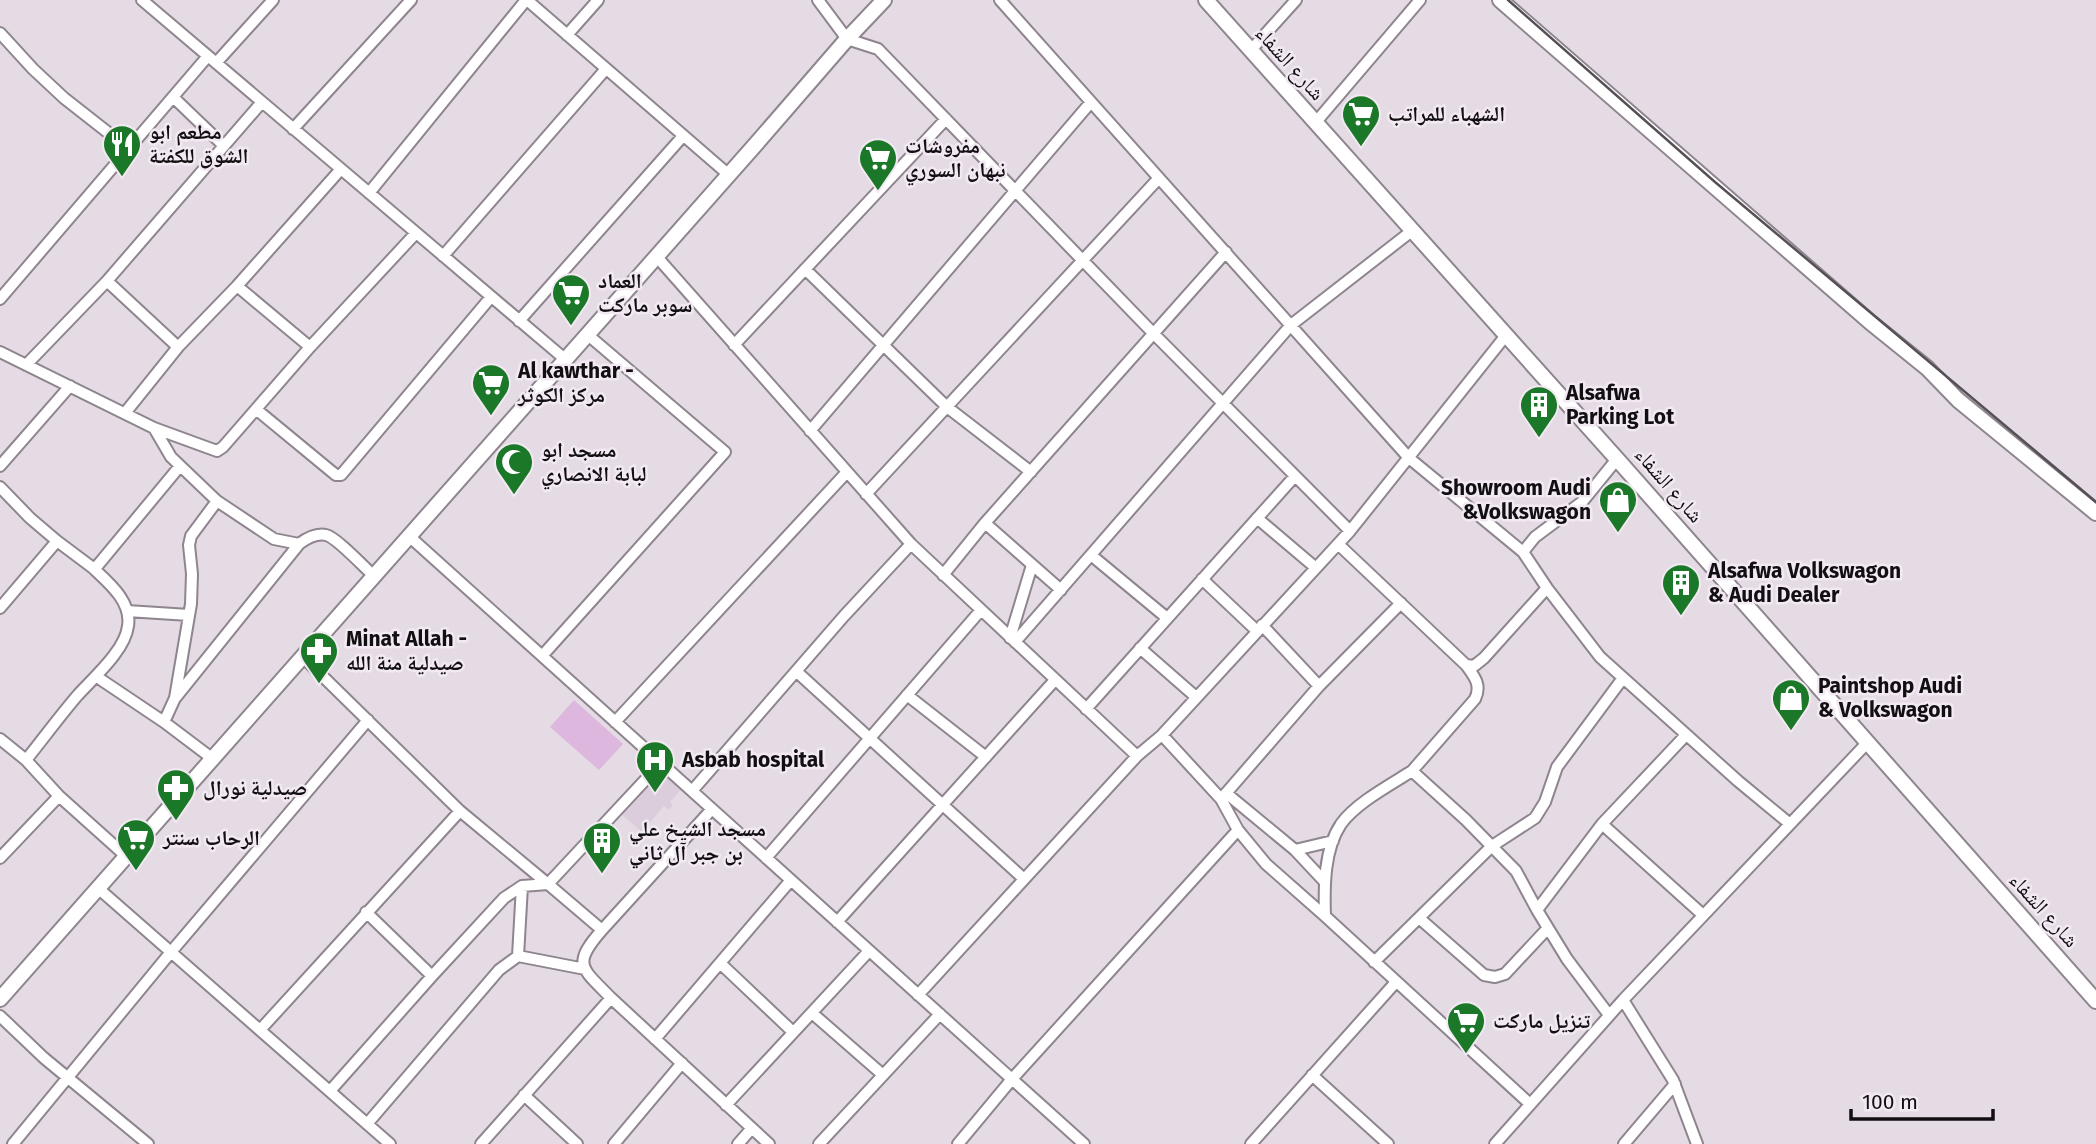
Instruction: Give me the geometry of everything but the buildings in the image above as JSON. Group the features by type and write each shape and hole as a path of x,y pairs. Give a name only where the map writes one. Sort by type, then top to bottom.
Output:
{"street":[{"path":"3,291 173,97 273,0"},
{"path":"293,129 411,0"},
{"path":"369,193 526,0 729,175"},
{"path":"567,35 598,0"},
{"path":"818,0 847,39 878,49 1153,333 1350,531"},
{"path":"0,999 884,0"},
{"path":"1000,0 1409,458 1523,552 1600,657 1790,824"},
{"name":"شارع الشفاء","path":"1206,0 1507,334 2096,1002"},
{"path":"1251,50 1296,0"},
{"path":"1316,122 1420,0"},
{"path":"1500,0 1870,322 1927,368 1958,400 2096,513"},
{"path":"144,1 566,360"},
{"path":"0,33 64,98 129,149"},
{"path":"443,256 606,70"},
{"path":"173,97 223,145"},
{"path":"26,365 107,281 262,102"},
{"path":"810,431 1091,102"},
{"path":"734,345 946,119"},
{"path":"519,321 683,136"},
{"path":"125,413 178,346 237,286 341,169"},
{"path":"866,494 1159,178"},
{"path":"1013,640 1061,590 1291,325 1413,230"},
{"path":"0,352 154,428 217,450 223,447 257,410 310,347 416,233"},
{"path":"943,575 985,523 1226,252"},
{"path":"657,257 911,544 1137,756"},
{"path":"805,269 947,407 1031,472"},
{"path":"107,281 178,346"},
{"path":"237,286 310,347"},
{"path":"257,410 336,475 341,475 491,296"},
{"path":"918,995 1137,756 1162,734 1350,531 1507,334"},
{"path":"542,656 725,452 588,335"},
{"path":"0,466 70,386"},
{"path":"154,428 171,457 217,501 274,539 299,544"},
{"path":"1523,552 1535,537 1582,502 1617,459"},
{"path":"93,568 180,466"},
{"path":"615,722 847,472"},
{"path":"1086,709 1295,476"},
{"path":"0,488 30,518 112,585 127,611 129,624 125,639 97,677 78,695 26,760"},
{"path":"175,698 189,615 191,536 217,501"},
{"path":"1257,518 1316,568"},
{"path":"985,523 1061,590"},
{"path":"164,722 175,698 299,544 319,535 330,536 374,577"},
{"path":"410,537 1084,1144"},
{"path":"0,608 57,541"},
{"path":"692,791 844,616 911,544"},
{"path":"1325,916 1324,881 1333,841 1341,825 1351,814 1412,771 1475,699 1479,686 1466,665 1338,544"},
{"path":"1091,555 1167,618"},
{"path":"1013,640 1032,565"},
{"path":"1202,579 1259,628 1319,686"},
{"path":"1466,665 1474,666 1484,658 1547,587"},
{"path":"1224,796 1319,686 1401,603"},
{"path":"766,858 981,610"},
{"path":"127,611 189,615"},
{"path":"1140,648 1196,697"},
{"path":"303,657 460,811 602,930"},
{"path":"797,672 1024,879"},
{"path":"97,677 213,759"},
{"path":"1374,962 1492,846 1535,818 1545,802 1557,767 1623,678"},
{"path":"837,922 1055,680"},
{"path":"907,695 986,757"},
{"path":"13,1144 67,1076 368,720"},
{"path":"1162,734 1224,796 1294,850 1324,881"},
{"path":"1537,910 1602,824 1686,735"},
{"path":"0,739 26,760 59,796 127,857"},
{"path":"1495,1144 1609,1015 1868,742"},
{"path":"330,1091 504,898 522,886 548,884 661,763"},
{"path":"1412,771 1516,871 1567,959 1609,1015"},
{"path":"0,858 59,796"},
{"path":"1224,796 1238,830 1266,864 1530,1104"},
{"path":"584,969 586,948 712,809"},
{"path":"260,1030 460,811"},
{"path":"1602,824 1703,915"},
{"path":"958,1144 1012,1079 1238,830"},
{"path":"1294,850 1333,841"},
{"path":"655,1039 791,880"},
{"path":"518,956 522,886"},
{"path":"99,889 390,1144"},
{"path":"366,912 432,976"},
{"path":"1419,918 1484,975 1495,977 1504,974 1548,928"},
{"path":"726,1105 870,951"},
{"path":"368,1124 499,970 518,956 584,969 611,998 769,1144"},
{"path":"720,963 793,1032"},
{"path":"1251,1144 1396,982"},
{"path":"481,1144 611,998"},
{"path":"1623,1000 1675,1084 1697,1144"},
{"path":"811,1013 883,1075"},
{"path":"819,1144 940,1014"},
{"path":"0,1016 148,1144"},
{"path":"614,1144 682,1063"},
{"path":"1312,1075 1388,1144"},
{"path":"1624,1144 1675,1084"},
{"path":"524,1095 577,1144"},
{"path":"738,1144 752,1128"},
{"path":"369,1144 377,1133"}],"shaded area":[{"path":"574,700 623,744 599,770 550,727"},
{"name":"Asbab hospital","path":"660,763 685,785 670,802 673,805 669,810 664,806 642,832 618,811"}],"railway":[{"path":"1508,0 1715,182 2096,502"}],"place":[{"name":"الشهباء للمراتب","path":"1361,148"},
{"name":"مطعم ابو الشوق للكفتة","path":"122,178"},
{"name":"مفروشات نبهان السوري","path":"878,192"},
{"name":"العماد سوبر ماركت","path":"571,327"},
{"name":"Al kawthar - مركز الكوثر","path":"491,417"},
{"name":"Alsafwa Parking Lot","path":"1539,439"},
{"name":"مسجد ابو لبابة الانصاري","path":"514,496"},
{"name":"Showroom Audi &Volkswagon","path":"1618,534"},
{"name":"Alsafwa Volkswagon & Audi Dealer","path":"1681,617"},
{"name":"Minat Allah - صيدلية منة الله","path":"319,685"},
{"name":"Paintshop Audi & Volkswagon","path":"1791,732"},
{"name":"Asbab hospital","path":"655,794"},
{"name":"صيدلية نورال","path":"176,822"},
{"name":"الرحاب سنتر","path":"136,872"},
{"name":"مسجد الشيخ علي بن جبر آل ثاني","path":"602,875"},
{"name":"تنزيل ماركت","path":"1466,1055"}]}
